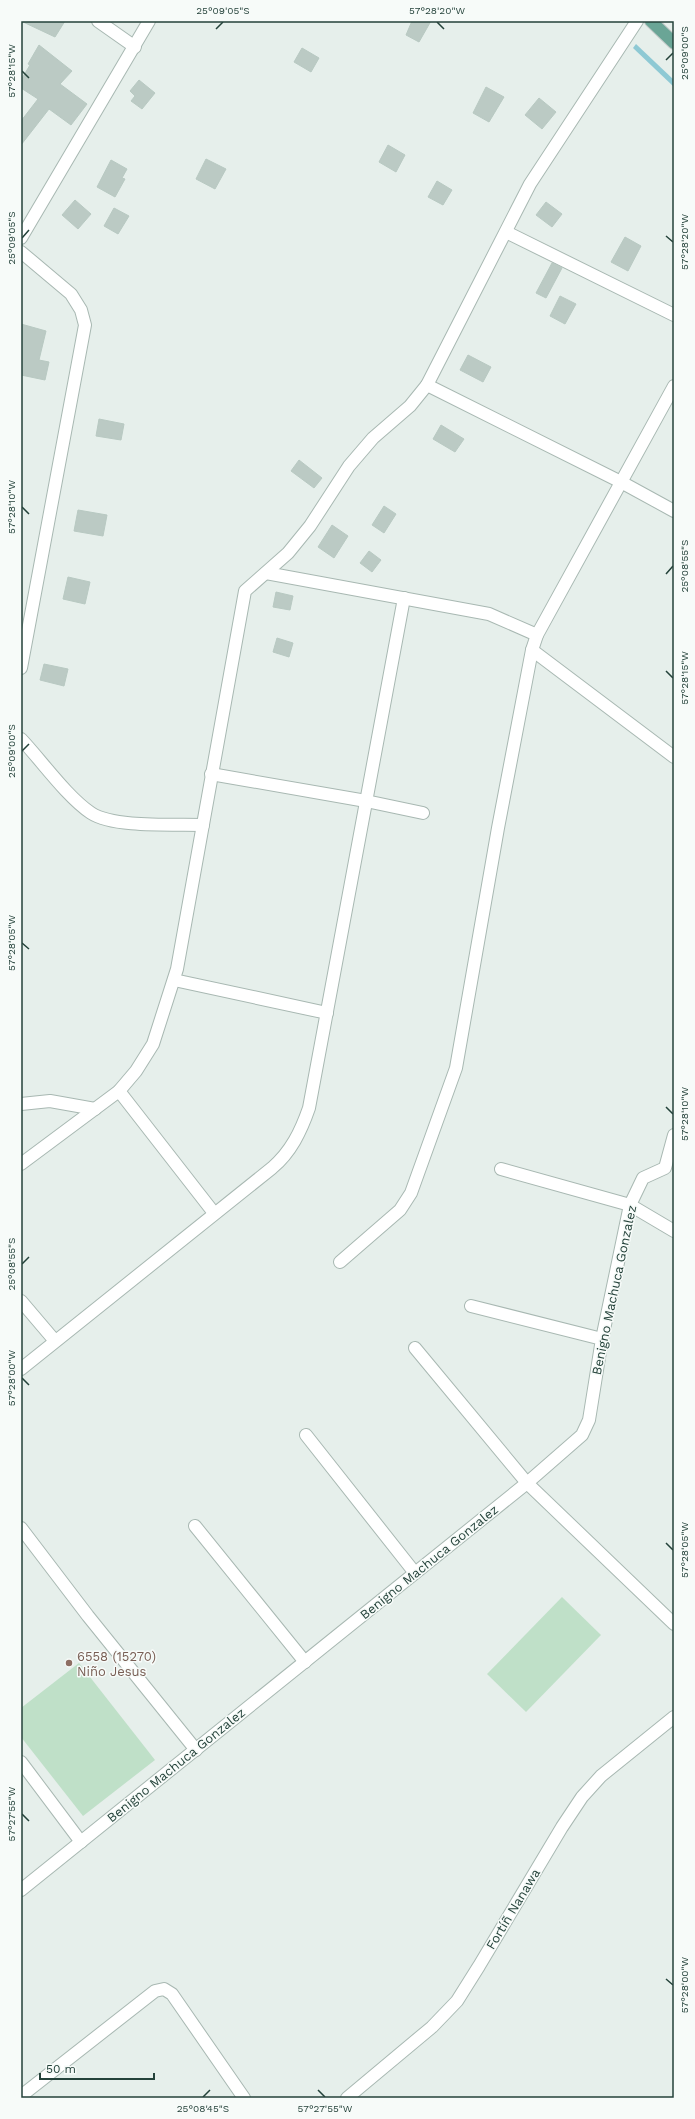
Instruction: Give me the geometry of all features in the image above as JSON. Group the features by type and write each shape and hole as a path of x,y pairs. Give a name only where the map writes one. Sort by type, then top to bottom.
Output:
{"main road":[{"path":"651,21 674,43"}],"street":[{"path":"98,21 135,47"},
{"path":"21,238 149,21"},
{"path":"21,1164 119,1091 136,1071 153,1044 174,980 245,591 260,576 266,573 288,553 310,526 349,466 373,438 410,406 427,385 530,184 637,21"},
{"path":"506,232 674,315"},
{"path":"21,252 71,294 81,310 85,325 21,668"},
{"path":"427,385 621,482 674,511"},
{"path":"340,1262 400,1210 411,1193 456,1068 532,650 537,635 674,386"},
{"path":"266,573 489,614 537,635"},
{"path":"21,1369 276,1164 293,1146 309,1108 404,598"},
{"path":"532,650 674,757"},
{"path":"21,739 64,788 91,813 119,822 203,825"},
{"path":"211,774 366,801 423,813"},
{"path":"174,980 327,1013"},
{"path":"119,1091 214,1213"},
{"path":"21,1104 50,1101 95,1109"},
{"name":"Benigno Machuca Gonzalez","path":"21,1890 527,1483 582,1435 589,1420 602,1339 630,1205 643,1178 665,1168 674,1135"},
{"path":"501,1169 630,1205 674,1231"},
{"path":"21,1301 55,1341"},
{"path":"471,1306 602,1339"},
{"path":"415,1348 527,1483 674,1624"},
{"path":"306,1435 415,1573"},
{"path":"195,1526 304,1662"},
{"path":"21,1528 88,1616 196,1750"},
{"name":"Fortíñ Nanawa","path":"347,2098 432,2026 456,2000 479,1966 562,1826 582,1797 601,1776 674,1717"},
{"path":"21,1762 81,1842"},
{"path":"21,2096 155,1991 164,1989 172,1994 244,2098"}],"green space":[{"path":"562,1597 601,1635 526,1712 487,1674"},
{"path":"79,1663 155,1760 83,1816 21,1737 21,1708"}],"water":[{"path":"636,44 674,80 674,87 633,48"}],"building":[{"path":"21,21 65,21 55,37"},
{"path":"412,21 431,21 419,42 406,35"},
{"path":"39,45 72,71 60,84 87,104 71,125 49,109 21,145 21,121 38,99 21,88 21,80"},
{"path":"302,48 319,58 311,72 294,62"},
{"path":"139,80 155,93 142,109 131,101 135,96 130,91"},
{"path":"486,87 504,97 489,122 473,113"},
{"path":"539,98 556,112 542,129 525,115"},
{"path":"388,145 405,155 396,172 379,162"},
{"path":"206,159 226,169 215,189 196,179"},
{"path":"111,160 127,169 122,178 125,179 115,197 97,187"},
{"path":"437,181 452,190 443,205 428,197"},
{"path":"75,200 91,214 78,229 62,215"},
{"path":"546,202 562,214 552,227 536,215"},
{"path":"114,208 129,216 118,234 104,226"},
{"path":"625,237 641,246 628,271 611,262"},
{"path":"552,263 562,268 546,298 536,293"},
{"path":"560,296 576,304 565,324 550,316"},
{"path":"21,324 46,331 39,360 49,362 45,380 21,375"},
{"path":"468,355 491,367 483,382 460,370"},
{"path":"99,419 124,424 121,440 96,436"},
{"path":"441,425 464,439 455,452 433,439"},
{"path":"299,460 322,478 314,488 291,471"},
{"path":"384,506 396,514 384,533 372,525"},
{"path":"78,510 107,515 103,536 74,531"},
{"path":"332,525 348,536 334,558 318,547"},
{"path":"369,551 381,560 372,572 360,563"},
{"path":"68,577 90,582 85,604 63,599"},
{"path":"276,592 293,596 290,610 273,607"},
{"path":"277,638 293,643 289,657 273,652"},
{"path":"44,664 68,669 64,686 40,680"}],"place":[{"name":"6558 (15270) Niño Jesus","path":"69,1663"}]}
